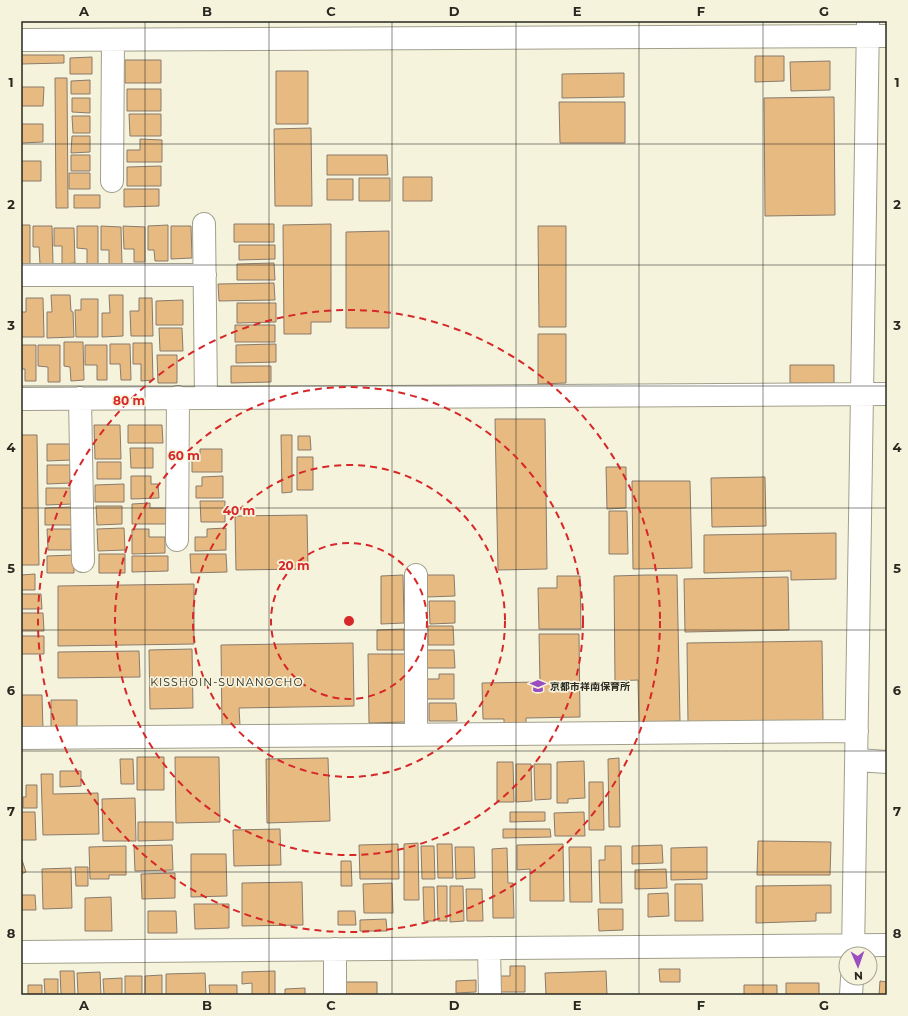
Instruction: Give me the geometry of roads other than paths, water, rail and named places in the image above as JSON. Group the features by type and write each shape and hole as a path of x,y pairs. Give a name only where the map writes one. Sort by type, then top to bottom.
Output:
{"street":[{"path":"21,40 874,31 862,393 854,946"},
{"path":"112,182 113,40"},
{"path":"204,224 206,397"},
{"path":"21,275 205,275"},
{"path":"21,399 887,394"},
{"path":"177,540 178,397"},
{"path":"80,398 83,561"},
{"path":"416,574 416,734"},
{"path":"21,738 857,731"},
{"path":"857,760 887,762"},
{"path":"21,952 489,948 838,950"},
{"path":"489,948 490,995"},
{"path":"335,949 336,995"}],"place":[{"name":"京都市祥南保育所","path":"538,686"}],"district":[{"name":"KISSHOIN-SUNANOCHO","path":"227,682"}]}
